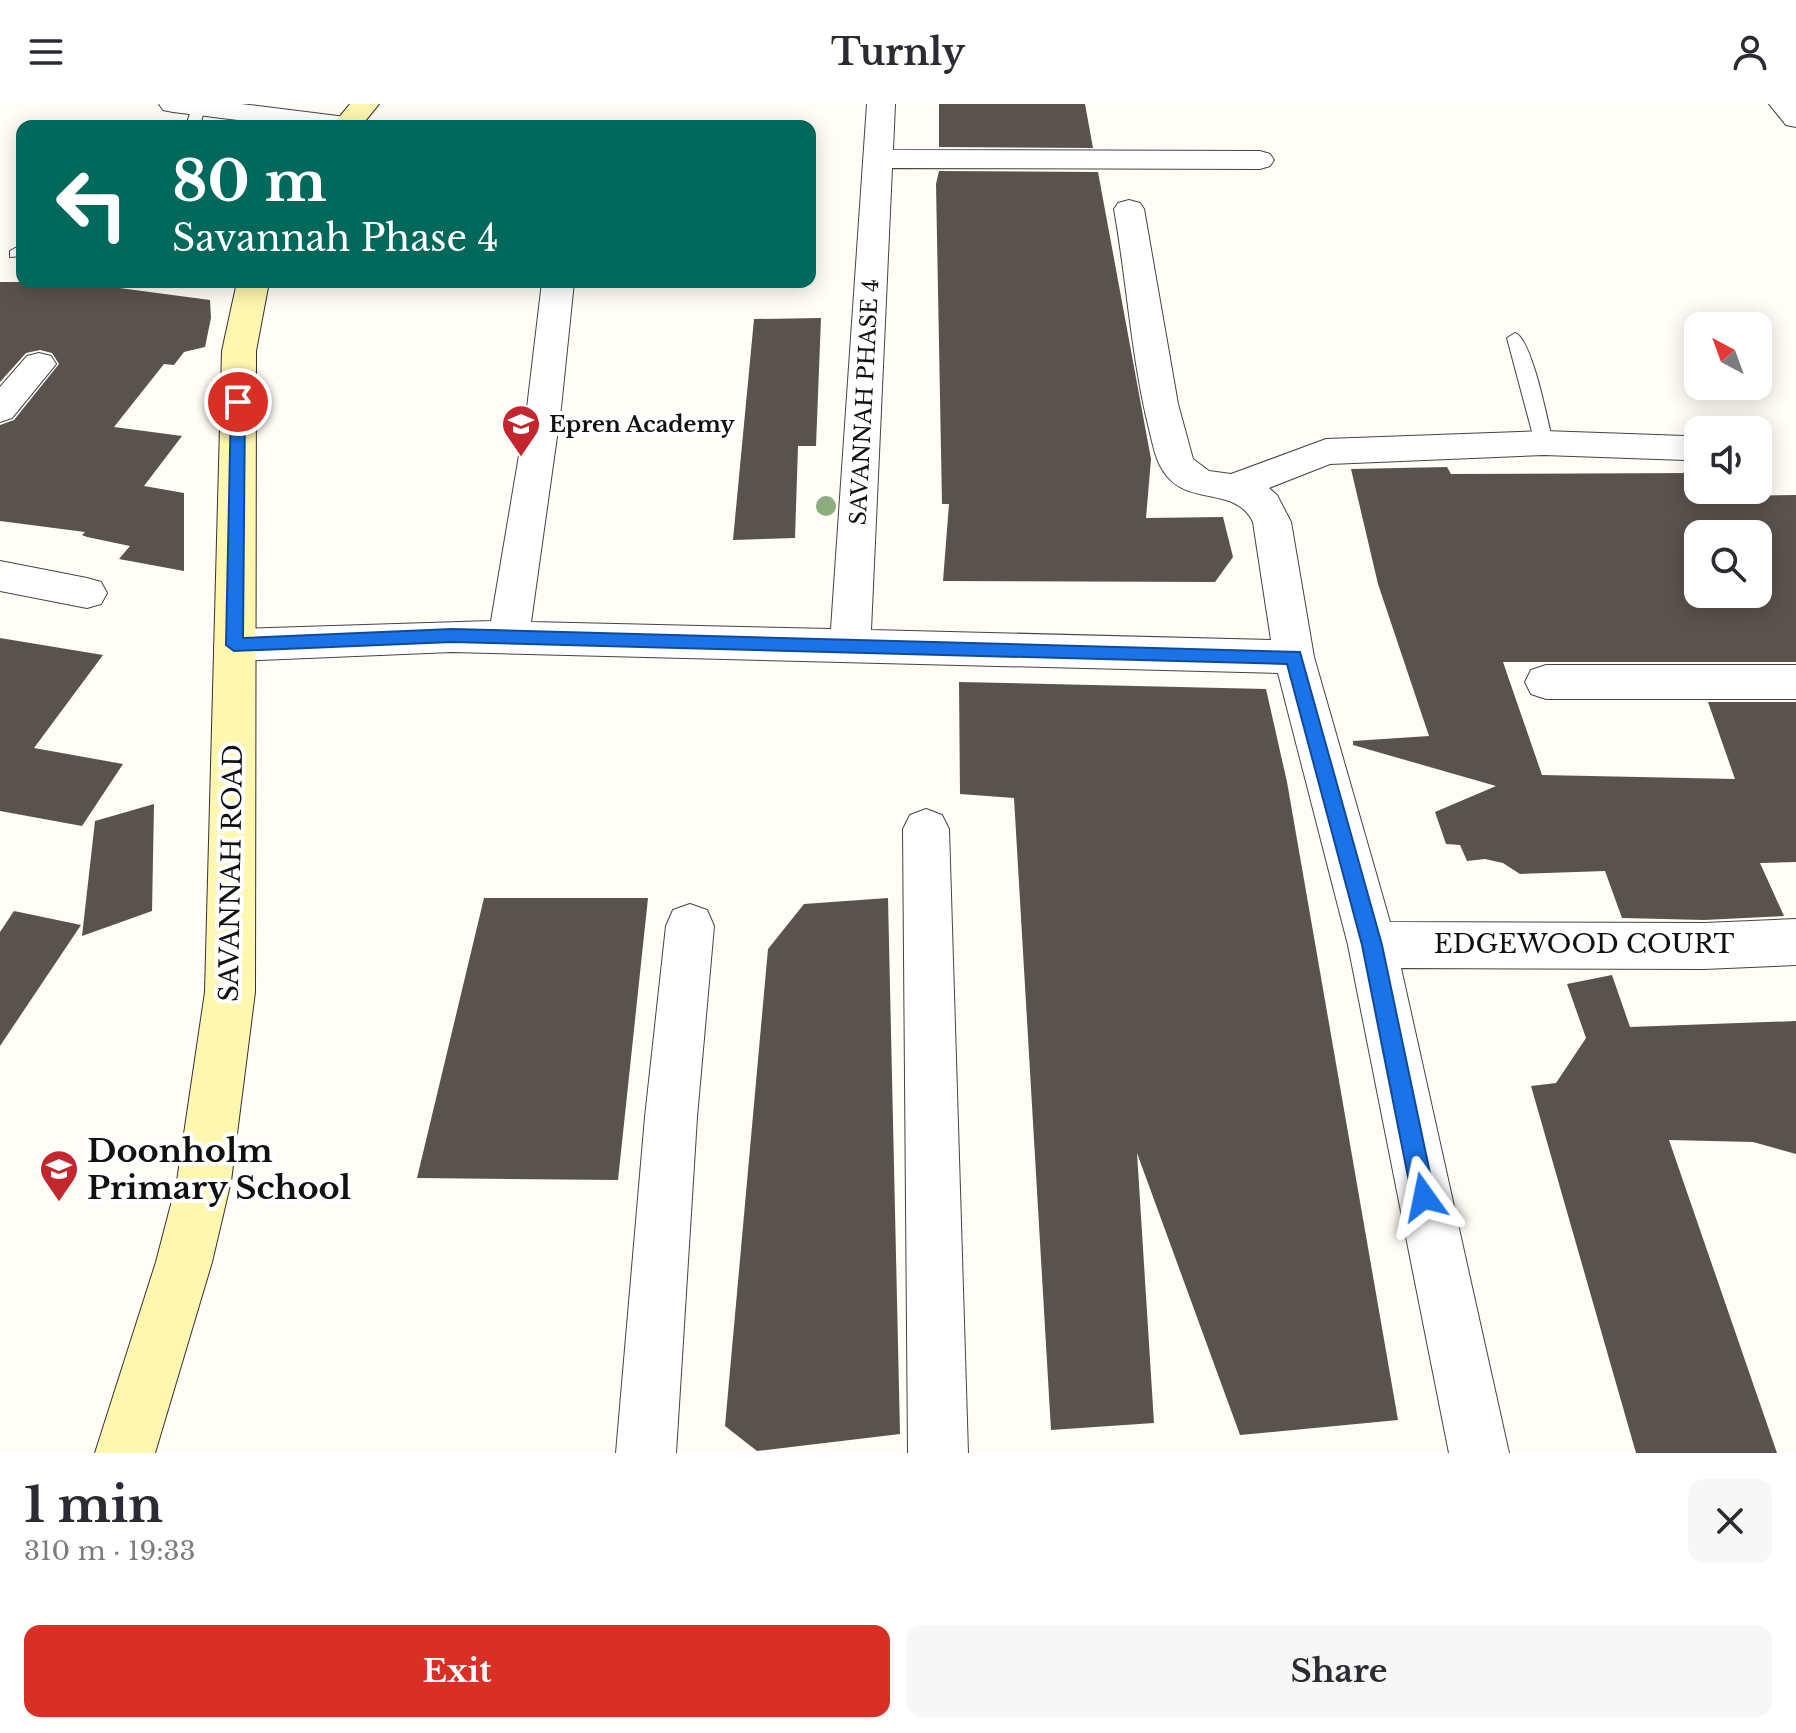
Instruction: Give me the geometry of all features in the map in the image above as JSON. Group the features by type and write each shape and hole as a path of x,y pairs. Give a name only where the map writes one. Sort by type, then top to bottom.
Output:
{"main road":[{"path":"351,120 365,104"},
{"name":"SAVANNAH ROAD","path":"125,1453 184,1262 213,1130 230,992 239,351 252,288"}],"street":[{"name":"SAVANNAH PHASE 4","path":"850,646 881,104"},
{"path":"1783,104 1796,119"},
{"path":"188,112 278,120"},
{"path":"879,159 1260,160"},
{"path":"1129,209 1141,269 1154,387 1175,458 1180,468 1198,480 1252,491 1266,504 1272,522 1294,657 1372,945 1479,1453"},
{"path":"509,637 544,408 557,288"},
{"path":"0,410 39,364"},
{"path":"1231,488 1326,452 1544,443 1684,448"},
{"path":"0,576 87,593"},
{"path":"234,645 410,636 509,637 1294,657"},
{"path":"1546,682 1796,682"},
{"path":"926,829 938,1453"},
{"path":"646,1453 671,1117 690,926"},
{"name":"EDGEWOOD COURT","path":"1372,945 1704,946 1796,942"}],"lane":[{"path":"1515,338 1544,443"}],"building":[{"path":"939,104 1085,104 1093,148 939,147"},
{"path":"939,171 1098,172 1151,459 1146,518 1223,517 1233,557 1215,582 943,581 949,504 942,504 936,184"},
{"path":"0,282 16,282 16,288 119,288 210,300 211,318 205,347 184,352 174,365 164,364 114,427 182,436 144,486 184,493 184,571 119,559 130,546 82,535 85,532 0,521 0,425 14,420 59,364 52,353 40,350 26,353 0,382"},
{"path":"821,318 816,446 798,446 795,538 733,540 754,319"},
{"path":"1447,467 1451,474 1684,473 1684,504 1772,504 1772,495 1796,495 1796,662 1503,662 1542,775 1735,779 1708,702 1796,702 1796,862 1760,863 1784,916 1704,920 1622,918 1605,871 1520,874 1503,863 1485,859 1467,861 1460,845 1446,844 1435,812 1496,786 1353,745 1353,741 1429,736 1378,584 1351,469"},
{"path":"0,638 103,655 34,748 123,764 82,826 0,811"},
{"path":"959,682 1266,689 1287,782 1398,1420 1240,1435 1137,1153 1154,1423 1051,1430 1014,798 960,794"},
{"path":"154,804 152,911 82,936 95,821"},
{"path":"484,898 648,898 618,1180 417,1178"},
{"path":"888,898 900,1434 757,1451 725,1426 768,949 804,904"},
{"path":"14,911 81,925 0,1046 0,932"},
{"path":"1612,975 1630,1027 1796,1021 1796,1154 1753,1142 1669,1140 1777,1453 1636,1453 1531,1086 1556,1083 1586,1038 1567,984"}],"place":[{"name":"Epren Academy","path":"521,458"},
{"name":"Doonholm Primary School","path":"59,1203"}],"route":[{"path":"238,402 234,645 452,636 1036,648 1294,657 1372,945 1424,1197"}]}
